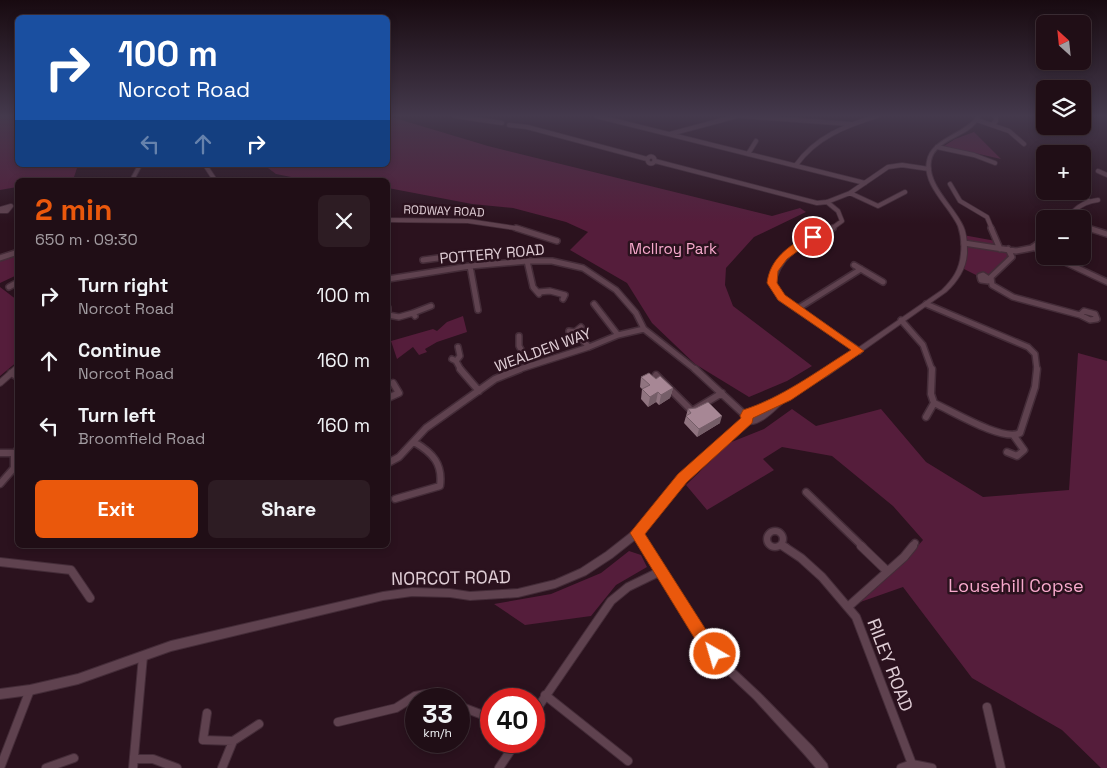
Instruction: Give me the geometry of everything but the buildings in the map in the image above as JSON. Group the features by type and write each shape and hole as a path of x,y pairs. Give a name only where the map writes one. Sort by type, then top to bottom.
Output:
{"street":[{"path":"620,152 647,159 653,158 655,161 817,203 827,202 850,192 885,168 894,166 929,169 933,152"},
{"path":"740,152 865,183"},
{"path":"796,165 804,152"},
{"path":"958,152 990,159 995,163"},
{"path":"206,167 214,178"},
{"name":"NORCOT ROAD","path":"0,694 30,690 78,679 171,646 383,596 412,592 450,593 470,596 518,592 555,584 583,572 610,555 637,533 683,478 751,417 859,351 926,304 959,275 962,268 964,243 959,224 932,181 929,169"},
{"path":"1098,171 1107,176"},
{"path":"950,184 960,201 987,217 1000,249"},
{"path":"850,192 878,206 905,192"},
{"path":"1075,210 1089,201 1098,200"},
{"path":"827,202 838,211 842,221 800,244 784,256 773,271 772,283 781,298 859,351"},
{"path":"0,210 7,206 15,209"},
{"name":"RODWAY ROAD","path":"390,220 455,220 494,224 518,228 557,241"},
{"path":"1091,229 1107,234"},
{"path":"964,243 1000,249 1036,245"},
{"path":"1008,249 1012,257 1004,266 991,275 989,279 991,284 1013,296 1048,309 1080,315"},
{"path":"0,258 15,253"},
{"path":"423,260 438,258"},
{"path":"431,259 433,271"},
{"path":"527,261 533,287 539,293 558,292 565,295 563,299"},
{"name":"POTTERY ROAD","path":"390,279 470,266 527,261 552,261 571,264 595,275 616,290 628,302 644,329 751,417"},
{"path":"854,265 883,282"},
{"path":"1071,265 1107,282"},
{"path":"470,266 478,310"},
{"path":"797,309 861,269"},
{"path":"9,287 15,284"},
{"path":"901,320 920,338 928,357 933,375 931,399 934,403 1001,434 1014,436 1020,433 1038,376 1038,357 1034,351 926,304"},
{"path":"390,316 399,317 414,314 431,306"},
{"path":"595,307 618,335"},
{"path":"580,327 572,332 590,347"},
{"name":"WEALDEN WAY","path":"390,462 399,457 426,428 495,379 530,365 590,347 618,335 644,329"},
{"path":"519,336 519,346 530,365"},
{"path":"458,347 460,356 454,360 460,371 478,392"},
{"path":"0,383 14,375"},
{"path":"656,375 692,411 725,395"},
{"path":"390,397 399,393 393,383"},
{"path":"926,417 934,403"},
{"path":"1007,452 1017,456 1024,450 1014,436"},
{"path":"395,499 442,489 443,473 433,455 414,442"},
{"path":"0,453 15,451"},
{"path":"0,484 15,467"},
{"path":"806,492 887,571"},
{"path":"637,533 703,639 727,668 764,703 823,768"},
{"path":"849,606 904,557 915,543"},
{"name":"RILEY ROAD","path":"782,545 796,552 849,606 856,617 912,764"},
{"path":"0,562 71,570 90,598"},
{"path":"628,761 545,695 619,592 635,582 661,571"},
{"path":"143,656 134,764 153,758 177,768"},
{"path":"0,768 30,690"},
{"path":"338,722 396,708 405,702"},
{"path":"987,707 1001,768"},
{"path":"207,713 203,740 233,741"},
{"path":"222,768 233,741 259,724"},
{"path":"499,768 509,753"},
{"path":"46,768 74,758"},
{"path":"901,768 912,764 932,768"}],"green space":[{"path":"0,152 15,152 15,167 77,167 74,178 15,178 15,187 0,190"},
{"name":"McIlroy Park","path":"390,152 512,152 772,216 800,208 806,212 754,237 726,268 725,285 733,306 812,366 787,381 749,397 695,364 652,323 627,283 570,250 588,232 566,222 513,208 472,204 390,188 390,178 296,178 276,174 267,167 390,167"},
{"path":"970,152 994,152 1001,159"},
{"path":"963,235 996,241 1000,249 1008,249 1012,257 988,281 962,268"},
{"path":"15,255 15,276 0,283 0,260"},
{"path":"0,287 15,298 15,364 0,376"},
{"path":"463,316 467,332 437,342 425,349 427,352 419,355 413,347 397,359 391,341 433,329 437,331 447,322"},
{"name":"Lousehill Copse","path":"1078,353 1107,361 1107,768 1101,768 1062,730 972,678 903,587 849,606 906,559 923,540 893,506 832,456 782,447 763,459 774,470 707,510 686,485 729,443 764,429 792,409 816,426 881,409 926,462 983,497 1069,490"},
{"path":"629,551 641,555 647,567 616,585 591,616 525,625 494,604 551,594 601,573"}],"route":[{"path":"715,654 703,639 637,533 683,478 748,420 747,414 755,414 766,405 787,396 825,374 859,351 781,298 772,283 773,271 784,256 813,237"}]}
